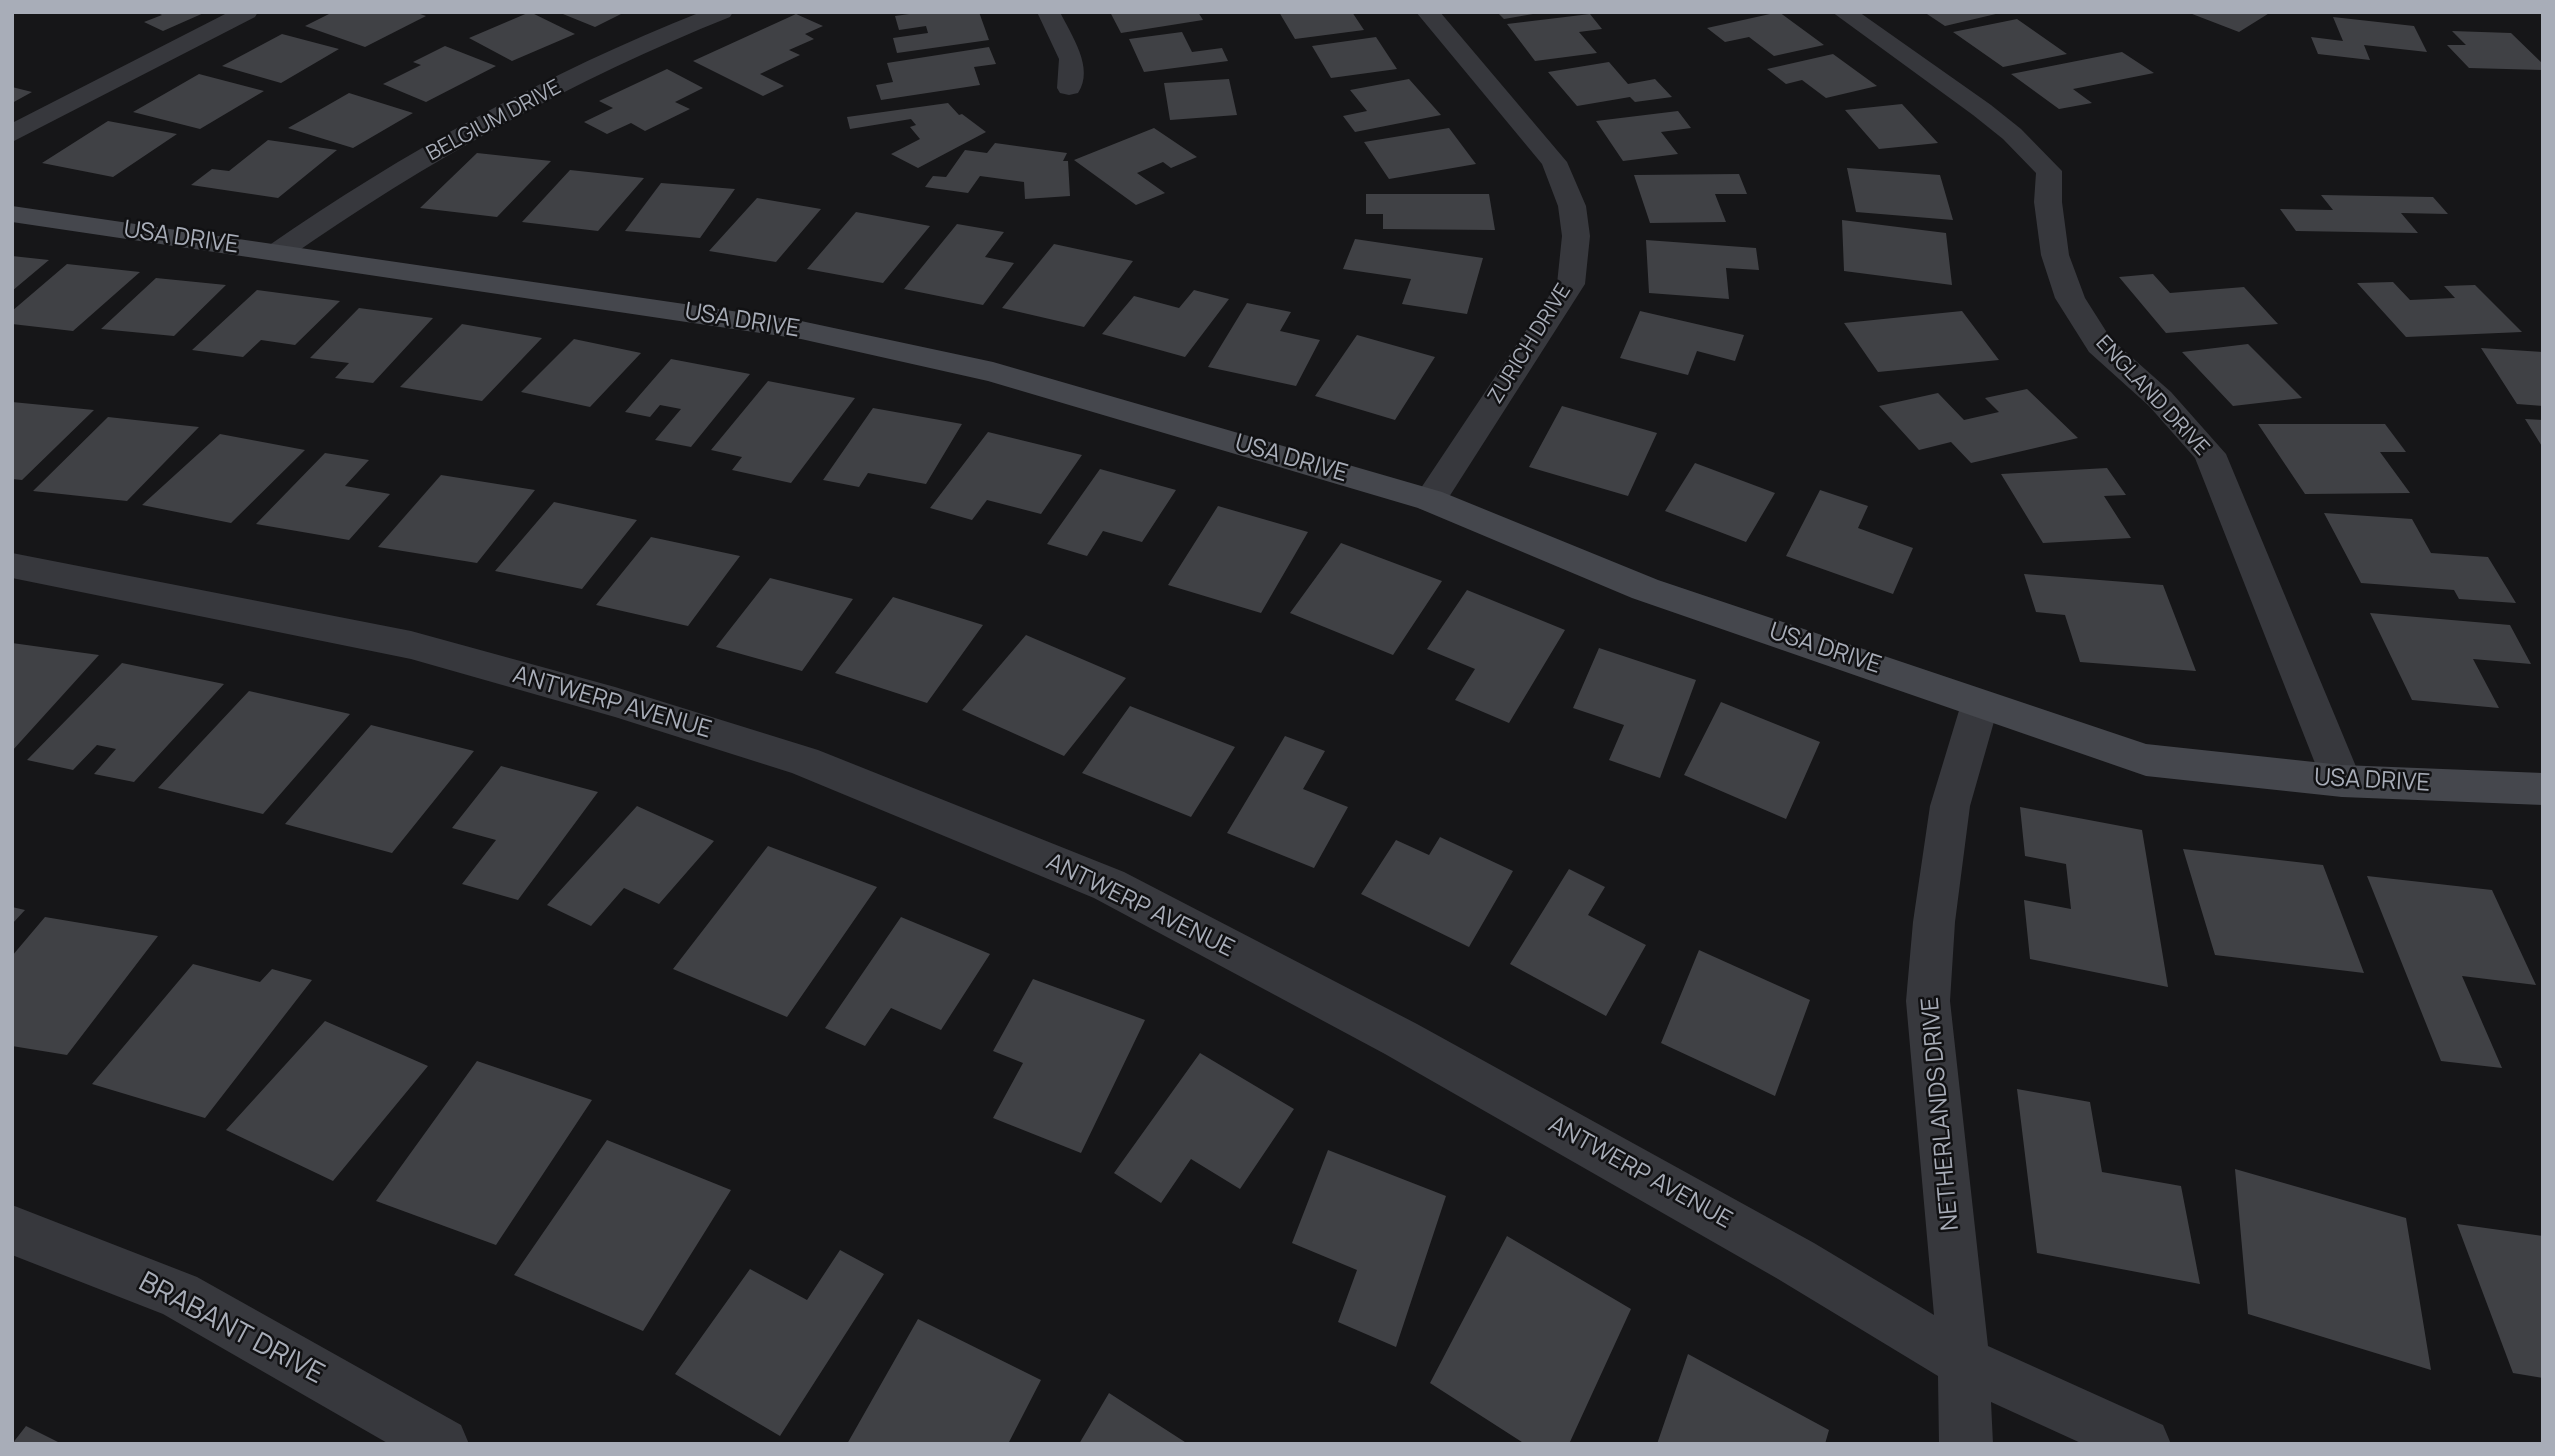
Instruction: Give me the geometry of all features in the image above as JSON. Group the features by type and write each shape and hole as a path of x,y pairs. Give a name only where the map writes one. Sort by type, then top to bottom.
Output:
{"street":[{"path":"12,134 247,12"},
{"name":"BELGIUM DRIVE","path":"278,252 323,220 440,148 569,80 722,12"},
{"path":"1048,12 1071,59 1069,88"},
{"name":"ZURICH DRIVE","path":"1427,12 1554,162 1572,206 1576,236 1571,284 1430,500"},
{"name":"ENGLAND DRIVE","path":"1843,12 1982,110 2012,134 2049,172 2048,202 2055,255 2070,298 2099,345 2160,399 2210,454 2342,781"},
{"name":"USA DRIVE","path":"12,214 801,330 993,372 1430,500 1645,589 2146,760 2342,781 2543,789"},
{"name":"ANTWERP AVENUE","path":"12,565 411,645 615,702 804,761 1096,880 1401,1039 1796,1261 1964,1362 2144,1444"},
{"name":"NETHERLANDS DRIVE","path":"1966,1444 1964,1362 1928,1001 1934,922 1950,806 1980,705"},
{"name":"BRABANT DRIVE","path":"12,1230 178,1295 442,1444"}],"building":[{"path":"156,12 206,12 163,31 144,22 162,15"},
{"path":"333,12 414,12 426,16 365,47 305,26"},
{"path":"530,12 575,34 512,61 469,38"},
{"path":"558,12 625,12 595,27"},
{"path":"924,12 979,12 989,40 897,53 893,38 928,33 926,26 899,30 895,16"},
{"path":"1110,12 1198,12 1203,20 1121,33"},
{"path":"1279,12 1352,12 1364,30 1295,39"},
{"path":"1497,12 1533,12 1533,14 1504,19"},
{"path":"1779,12 1824,45 1774,56 1749,37 1725,42 1707,28"},
{"path":"1924,12 2000,12 2000,13 1945,26"},
{"path":"2187,12 2271,12 2239,32"},
{"path":"796,14 823,26 805,34 814,39 789,50 800,55 760,74 784,86 763,96 693,61"},
{"path":"1590,14 1602,29 1579,32 1597,53 1535,61 1507,24"},
{"path":"2333,17 2414,26 2427,52 2364,45 2370,60 2318,54 2311,37 2343,41"},
{"path":"2017,19 2067,54 2003,67 1953,32"},
{"path":"2452,31 2511,33 2543,64 2543,70 2469,68 2447,45 2466,45"},
{"path":"1182,32 1192,52 1222,48 1228,61 1144,72 1129,39"},
{"path":"282,34 339,49 281,83 222,66"},
{"path":"1376,37 1397,69 1331,78 1312,46"},
{"path":"445,46 496,66 426,102 383,84 421,65 413,62"},
{"path":"989,47 996,64 974,67 980,85 881,100 876,85 893,82 887,63"},
{"path":"2122,52 2154,73 2073,89 2092,103 2059,109 2011,74"},
{"path":"1833,54 1877,86 1826,98 1802,80 1786,84 1767,69"},
{"path":"1609,62 1628,84 1655,79 1672,97 1635,102 1630,97 1577,106 1548,72"},
{"path":"667,69 703,88 675,102 690,109 645,131 631,123 607,134 584,122 613,108 599,101"},
{"path":"199,74 264,91 200,129 133,112"},
{"path":"1229,79 1237,115 1170,120 1164,83"},
{"path":"1409,79 1441,115 1355,132 1343,116 1367,111 1350,90"},
{"path":"12,87 32,92 12,103"},
{"path":"349,93 413,113 353,148 288,128"},
{"path":"948,103 959,115 962,114 986,132 918,168 891,154 920,139 910,127 916,125 911,119 850,129 847,117"},
{"path":"1902,104 1938,143 1879,149 1845,110"},
{"path":"1678,111 1691,128 1661,132 1678,154 1623,161 1596,121"},
{"path":"108,121 177,134 113,177 42,163"},
{"path":"1154,128 1197,157 1171,168 1163,162 1137,173 1165,193 1136,205 1074,160"},
{"path":"1449,128 1476,164 1389,179 1364,142"},
{"path":"268,140 337,150 278,198 191,185 212,169 229,171"},
{"path":"995,143 1067,153 1063,161 1068,161 1070,196 1025,199 1024,182 980,176 968,193 925,187 933,176 946,177 965,150 987,153"},
{"path":"477,153 551,161 497,217 420,208"},
{"path":"1847,168 1940,175 1953,220 1856,212"},
{"path":"570,170 644,178 598,231 522,222"},
{"path":"1739,174 1747,194 1715,194 1726,222 1650,223 1634,175"},
{"path":"661,183 735,189 700,238 625,231"},
{"path":"1366,194 1489,194 1495,230 1383,229 1383,214 1366,214"},
{"path":"2321,195 2433,197 2448,214 2401,213 2418,233 2296,231 2280,209 2333,210"},
{"path":"757,198 821,209 776,262 709,251"},
{"path":"856,212 930,226 883,283 807,269"},
{"path":"1842,220 1946,233 1952,285 1844,271"},
{"path":"957,224 1004,232 985,257 1014,263 983,305 904,289"},
{"path":"1355,239 1483,258 1467,314 1402,304 1411,279 1343,269"},
{"path":"1646,240 1756,248 1759,270 1726,268 1729,299 1649,293"},
{"path":"1054,244 1133,261 1084,327 1002,308"},
{"path":"12,256 49,260 12,291"},
{"path":"67,264 140,272 73,331 12,324 12,311"},
{"path":"2153,274 2170,293 2244,287 2278,324 2166,333 2119,277"},
{"path":"156,278 226,285 174,336 101,329"},
{"path":"2393,282 2410,300 2455,298 2444,286 2475,285 2522,332 2406,337 2357,283"},
{"path":"257,290 340,301 295,345 261,340 243,357 192,350"},
{"path":"1194,290 1229,299 1185,357 1102,334 1134,296 1179,308"},
{"path":"1247,303 1291,312 1280,331 1320,340 1296,386 1208,367"},
{"path":"359,308 433,318 373,383 335,378 349,363 310,358"},
{"path":"1640,311 1744,335 1735,361 1697,351 1688,375 1620,358"},
{"path":"1962,311 1999,360 1878,372 1844,323"},
{"path":"462,324 542,338 482,401 400,387"},
{"path":"1357,335 1435,357 1395,420 1315,396"},
{"path":"574,339 641,353 590,407 521,392"},
{"path":"2248,344 2302,398 2233,406 2182,352"},
{"path":"2481,348 2543,352 2543,406 2517,404"},
{"path":"671,359 750,374 691,447 655,440 681,409 660,405 650,417 625,412"},
{"path":"768,381 855,398 791,483 732,470 742,457 711,450"},
{"path":"2027,389 2078,438 1971,463 1951,442 1919,450 1879,406 1938,393 1964,420 1999,412 1985,398"},
{"path":"12,402 94,410 22,480 12,479"},
{"path":"1562,406 1657,433 1628,496 1529,467"},
{"path":"873,408 962,424 926,484 868,473 859,487 823,480"},
{"path":"108,417 199,427 127,501 33,491"},
{"path":"2525,419 2543,420 2543,448"},
{"path":"2258,424 2385,424 2406,452 2380,452 2410,493 2305,494"},
{"path":"988,432 1082,455 1041,514 987,500 972,520 930,508"},
{"path":"220,434 305,450 231,523 142,505"},
{"path":"325,453 369,460 345,486 390,494 349,540 256,524"},
{"path":"1695,463 1775,493 1746,542 1665,511"},
{"path":"2107,468 2126,495 2104,496 2131,538 2043,543 2001,474"},
{"path":"1100,469 1176,490 1142,542 1103,531 1087,556 1047,544"},
{"path":"441,475 535,490 477,563 378,547"},
{"path":"1820,490 1868,506 1858,528 1913,548 1893,594 1786,556"},
{"path":"554,502 637,520 582,589 495,571"},
{"path":"1218,506 1308,532 1261,613 1168,585"},
{"path":"2324,513 2412,519 2431,553 2488,557 2516,603 2459,599 2454,590 2361,583"},
{"path":"651,537 740,556 688,626 596,605"},
{"path":"1341,543 1442,581 1393,655 1290,613"},
{"path":"2024,574 2163,585 2196,671 2080,662 2065,615 2036,612"},
{"path":"770,578 853,599 802,671 716,647"},
{"path":"1467,590 1565,630 1509,723 1455,700 1475,669 1427,649"},
{"path":"893,597 983,625 927,703 835,673"},
{"path":"2370,613 2510,625 2531,664 2473,659 2499,708 2412,700"},
{"path":"1026,635 1126,678 1064,756 962,710"},
{"path":"12,643 99,655 12,751"},
{"path":"1599,648 1696,680 1660,778 1609,760 1624,725 1573,708"},
{"path":"122,663 224,684 134,782 94,774 116,749 97,745 73,770 27,760"},
{"path":"249,691 350,714 263,814 158,788"},
{"path":"1721,702 1820,742 1786,819 1684,775"},
{"path":"1130,706 1235,747 1191,817 1082,773"},
{"path":"371,725 474,751 392,853 285,824"},
{"path":"1285,736 1325,751 1303,789 1348,807 1314,868 1227,833"},
{"path":"501,766 598,792 518,900 462,884 496,840 452,828"},
{"path":"637,806 714,841 659,904 624,888 591,926 547,905"},
{"path":"2020,807 2142,830 2168,987 2030,959 2024,900 2071,909 2066,864 2025,856"},
{"path":"1440,837 1513,871 1469,947 1361,894 1396,840 1429,855"},
{"path":"768,846 877,887 787,1017 673,969"},
{"path":"2183,849 2323,865 2364,973 2215,955"},
{"path":"1569,869 1605,887 1588,915 1646,945 1606,1016 1510,964"},
{"path":"2367,876 2492,890 2536,985 2462,976 2502,1068 2441,1061"},
{"path":"12,907 25,910 12,924"},
{"path":"45,917 158,936 67,1055 12,1046 12,956"},
{"path":"901,917 990,954 941,1030 891,1008 865,1046 825,1028"},
{"path":"1699,950 1810,1000 1775,1096 1661,1043"},
{"path":"193,964 260,982 272,969 312,980 205,1118 92,1084"},
{"path":"1033,979 1145,1020 1081,1153 993,1118 1023,1063 993,1051"},
{"path":"325,1021 428,1066 333,1181 226,1130"},
{"path":"1200,1053 1294,1109 1240,1189 1191,1159 1161,1203 1114,1173"},
{"path":"477,1061 592,1100 496,1245 376,1201"},
{"path":"2017,1089 2090,1102 2102,1172 2181,1186 2200,1284 2037,1253"},
{"path":"607,1140 731,1190 643,1331 514,1275"},
{"path":"1328,1150 1446,1196 1396,1347 1338,1322 1357,1270 1292,1243"},
{"path":"2235,1169 2406,1218 2431,1370 2248,1314"},
{"path":"2457,1224 2543,1236 2543,1378 2513,1373"},
{"path":"1507,1236 1631,1309 1569,1444 1525,1444 1430,1383"},
{"path":"840,1250 884,1274 780,1436 675,1374 750,1269 807,1300"},
{"path":"918,1319 1041,1380 1008,1444 847,1444"},
{"path":"1688,1354 1829,1430 1825,1444 1657,1444"},
{"path":"1109,1393 1188,1444 1079,1444"},
{"path":"26,1426 62,1444 12,1444"}]}
